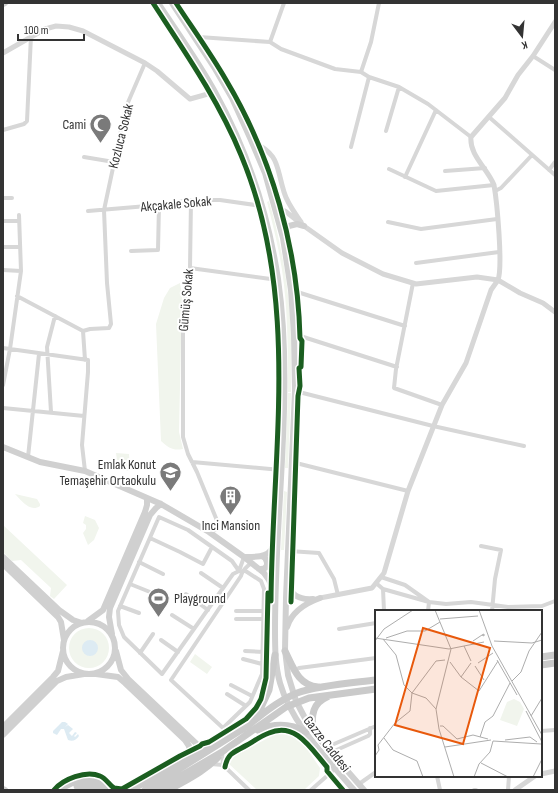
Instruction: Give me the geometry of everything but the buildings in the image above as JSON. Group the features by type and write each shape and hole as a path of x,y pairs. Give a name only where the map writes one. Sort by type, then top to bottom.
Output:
{"main road":[{"name":"Gazze Caddesi","path":"158,3 202,70 236,134 263,206 272,246 278,280 283,332 284,389 275,594 275,655 280,684 285,698 298,722 332,752 364,790"},
{"name":"Gazze Caddesi","path":"172,3 214,67 232,98 264,173 283,238 291,290 294,334 295,391 285,634 285,651 288,675 297,702 310,731 336,768 354,790"},
{"path":"283,238 285,231 289,226 297,224 304,226"},
{"path":"3,447 40,462 85,471 162,504 209,532 259,569 269,580 275,594"},
{"path":"3,451 11,450"},
{"path":"64,641 68,633 74,627 85,622 103,610 145,512 147,505 146,498"},
{"path":"162,504 150,515 110,608 109,617 121,670 129,680 202,749"},
{"path":"244,558 262,556 269,553 274,548 278,527"},
{"path":"259,569 264,569 268,563 262,556"},
{"path":"3,557 59,610 73,620 99,623 112,634"},
{"path":"3,564 58,617 61,622 64,641 58,671 53,678 3,727"},
{"path":"287,581 291,592 302,599 320,598"},
{"path":"285,634 289,622 297,611 320,598"},
{"path":"63,650 65,658 70,666 85,674"},
{"path":"94,674 109,666 116,650"},
{"path":"285,651 299,678 305,683 316,687 328,687"},
{"path":"255,719 269,690 275,655"},
{"path":"542,657 555,655"},
{"path":"542,665 555,663"},
{"path":"3,735 57,681 66,677 94,674 118,677 185,740 189,746 190,756"},
{"path":"145,790 221,743 270,707 285,698 311,689 375,680"},
{"path":"157,790 222,752 297,702 309,698 375,689"},
{"path":"247,734 264,727 278,724 294,726 310,731 312,713 315,706 320,701 332,695"},
{"path":"130,790 202,749 221,743"},
{"path":"169,790 211,764 222,752"},
{"path":"59,790 71,783 86,780 95,781 105,790"},
{"path":"67,790 78,786 87,785 95,787 98,790"}],"street":[{"path":"270,42 284,3"},
{"path":"361,72 371,42 379,3"},
{"path":"320,598 372,588 384,573 408,491 433,426 442,405 466,363 491,290 498,280 500,269 494,185 491,177 472,149 471,137 505,98 518,75 533,56 555,22"},
{"path":"3,53 45,29 56,26 69,27 83,32 145,63 157,71 190,99 215,92"},
{"path":"3,130 24,124 27,121 31,36"},
{"path":"195,39 199,37 270,42 281,49 335,69 361,72 369,77 399,87 436,110 471,137"},
{"path":"533,56 555,70"},
{"name":"Kozluca Sokak","path":"83,331 109,328 111,324 107,283 104,210 126,107 145,63"},
{"path":"352,147 369,77"},
{"path":"386,131 399,87"},
{"path":"405,176 436,110"},
{"path":"489,117 555,175"},
{"path":"251,140 266,148 273,156 278,166 284,194 304,226"},
{"path":"495,191 501,188 532,155"},
{"path":"84,157 114,162"},
{"path":"550,170 555,162"},
{"path":"445,171 485,168"},
{"path":"389,169 436,191 494,185"},
{"path":"3,198 12,198"},
{"name":"Akçakale Sokak","path":"88,211 159,205 191,200 220,200 263,206"},
{"name":"Gümüş Sokak","path":"191,200 190,268 183,313 183,437 185,446 218,523 218,529 209,532"},
{"path":"131,251 158,250 159,205"},
{"path":"275,207 285,211 342,253 383,274 416,284 477,277 498,280 520,293 543,303 555,312"},
{"path":"3,385 10,349 21,271 18,221 19,215"},
{"path":"388,222 421,229 497,219"},
{"path":"3,221 18,221"},
{"path":"3,247 20,247"},
{"path":"416,263 499,252"},
{"path":"190,268 278,280"},
{"path":"3,270 21,271"},
{"path":"413,283 396,367 394,388 442,405"},
{"path":"291,290 405,326"},
{"path":"17,296 83,331 85,360"},
{"path":"51,412 46,355 55,316"},
{"path":"294,334 396,367"},
{"path":"3,348 88,360 82,446 85,471"},
{"path":"28,457 39,354"},
{"path":"295,391 433,426 524,446"},
{"path":"3,408 84,416"},
{"path":"192,462 281,470"},
{"path":"292,462 408,491"},
{"path":"238,571 232,562 188,530 159,517 118,611 119,625 124,637 162,674 233,574 238,571 244,558"},
{"path":"150,538 203,564 212,547"},
{"path":"482,546 501,550 495,579 492,610"},
{"path":"289,551 320,553 334,579 338,595"},
{"path":"139,562 163,574"},
{"path":"244,570 261,581 264,589 262,674 250,702 223,728 171,680 244,570 251,563"},
{"path":"201,573 223,588"},
{"path":"381,577 405,585 429,602"},
{"path":"376,583 383,589 429,602 446,604 471,602 508,607 542,606 555,601"},
{"path":"130,584 150,592"},
{"path":"383,589 384,610"},
{"path":"186,594 208,610"},
{"path":"428,610 429,602"},
{"path":"120,606 139,613"},
{"path":"541,610 542,606"},
{"path":"236,611 264,611"},
{"path":"172,614 194,629"},
{"path":"236,619 264,619"},
{"path":"339,629 375,623"},
{"path":"140,654 153,634"},
{"path":"161,640 178,652"},
{"path":"245,650 263,652"},
{"path":"299,668 375,658"},
{"path":"243,659 262,664"},
{"path":"231,685 252,696"},
{"path":"227,694 246,706"},
{"path":"327,747 375,726"},
{"path":"332,752 368,736 370,734 370,728"},
{"path":"542,731 555,730"},
{"path":"222,752 223,765"},
{"path":"211,764 223,765 249,790"},
{"path":"311,790 336,768"},
{"path":"542,774 555,771"},
{"path":"359,784 375,773"},
{"path":"437,777 440,790"},
{"path":"508,790 509,777"},
{"path":"515,790 534,777"}],"shaded area":[{"path":"269,201 282,258 289,301 291,335 291,392 288,392 287,325 283,275 267,202"},
{"path":"180,283 182,295 179,432 183,449 176,450 161,441 156,324 164,298 170,288"},
{"path":"288,393 291,393 288,468 285,468"},
{"path":"116,453 129,454 130,471 115,470 114,461 117,460"},
{"path":"284,491 287,492 284,550 281,550"},
{"path":"15,494 37,499 40,506 36,508 29,507"},
{"path":"85,516 95,520 99,528 94,540 88,545 83,533 86,529 86,525 83,523"},
{"path":"3,525 67,585 54,599 50,596 51,588 21,560 12,561 3,552"},
{"path":"93,628 100,631 106,637 109,648 108,656 100,665 93,668 85,668 78,665 70,656 69,644 72,637 81,629"},
{"path":"90,640 97,645 98,648 93,655 90,656 83,651 82,648 87,641"},
{"path":"195,654 212,667 207,674 190,662"},
{"path":"62,722 68,724 65,727 68,725 73,729 69,733 72,736 75,732 77,733 74,736 75,737 78,734 79,736 77,739 73,741 68,740 64,729 61,729 57,735 53,733 53,731"},
{"path":"284,732 299,737 320,768 319,776 304,790 257,790 229,764 229,759 277,733"}],"cycle path":[{"path":"153,3 201,77 232,135 241,155 260,209 271,264 277,319 279,375 271,601"},
{"path":"176,3 226,80 257,140 280,204 288,238 294,271 300,338 302,341 301,367 299,368 300,386 298,396 291,602"},
{"path":"54,790 69,779 88,774 100,776 114,788 122,789 202,744 209,742 246,719 256,708 261,699 266,678 268,593"},
{"path":"225,767 230,755 260,737 279,730 287,731 295,734 309,746 327,767 327,771 343,790"}],"place":[{"name":"Cami","path":"101,144"},
{"name":"Emlak Konut Temaşehir Ortaokulu","path":"171,492"},
{"name":"Inci Mansion","path":"231,516"},
{"name":"Playground","path":"159,618"}]}
